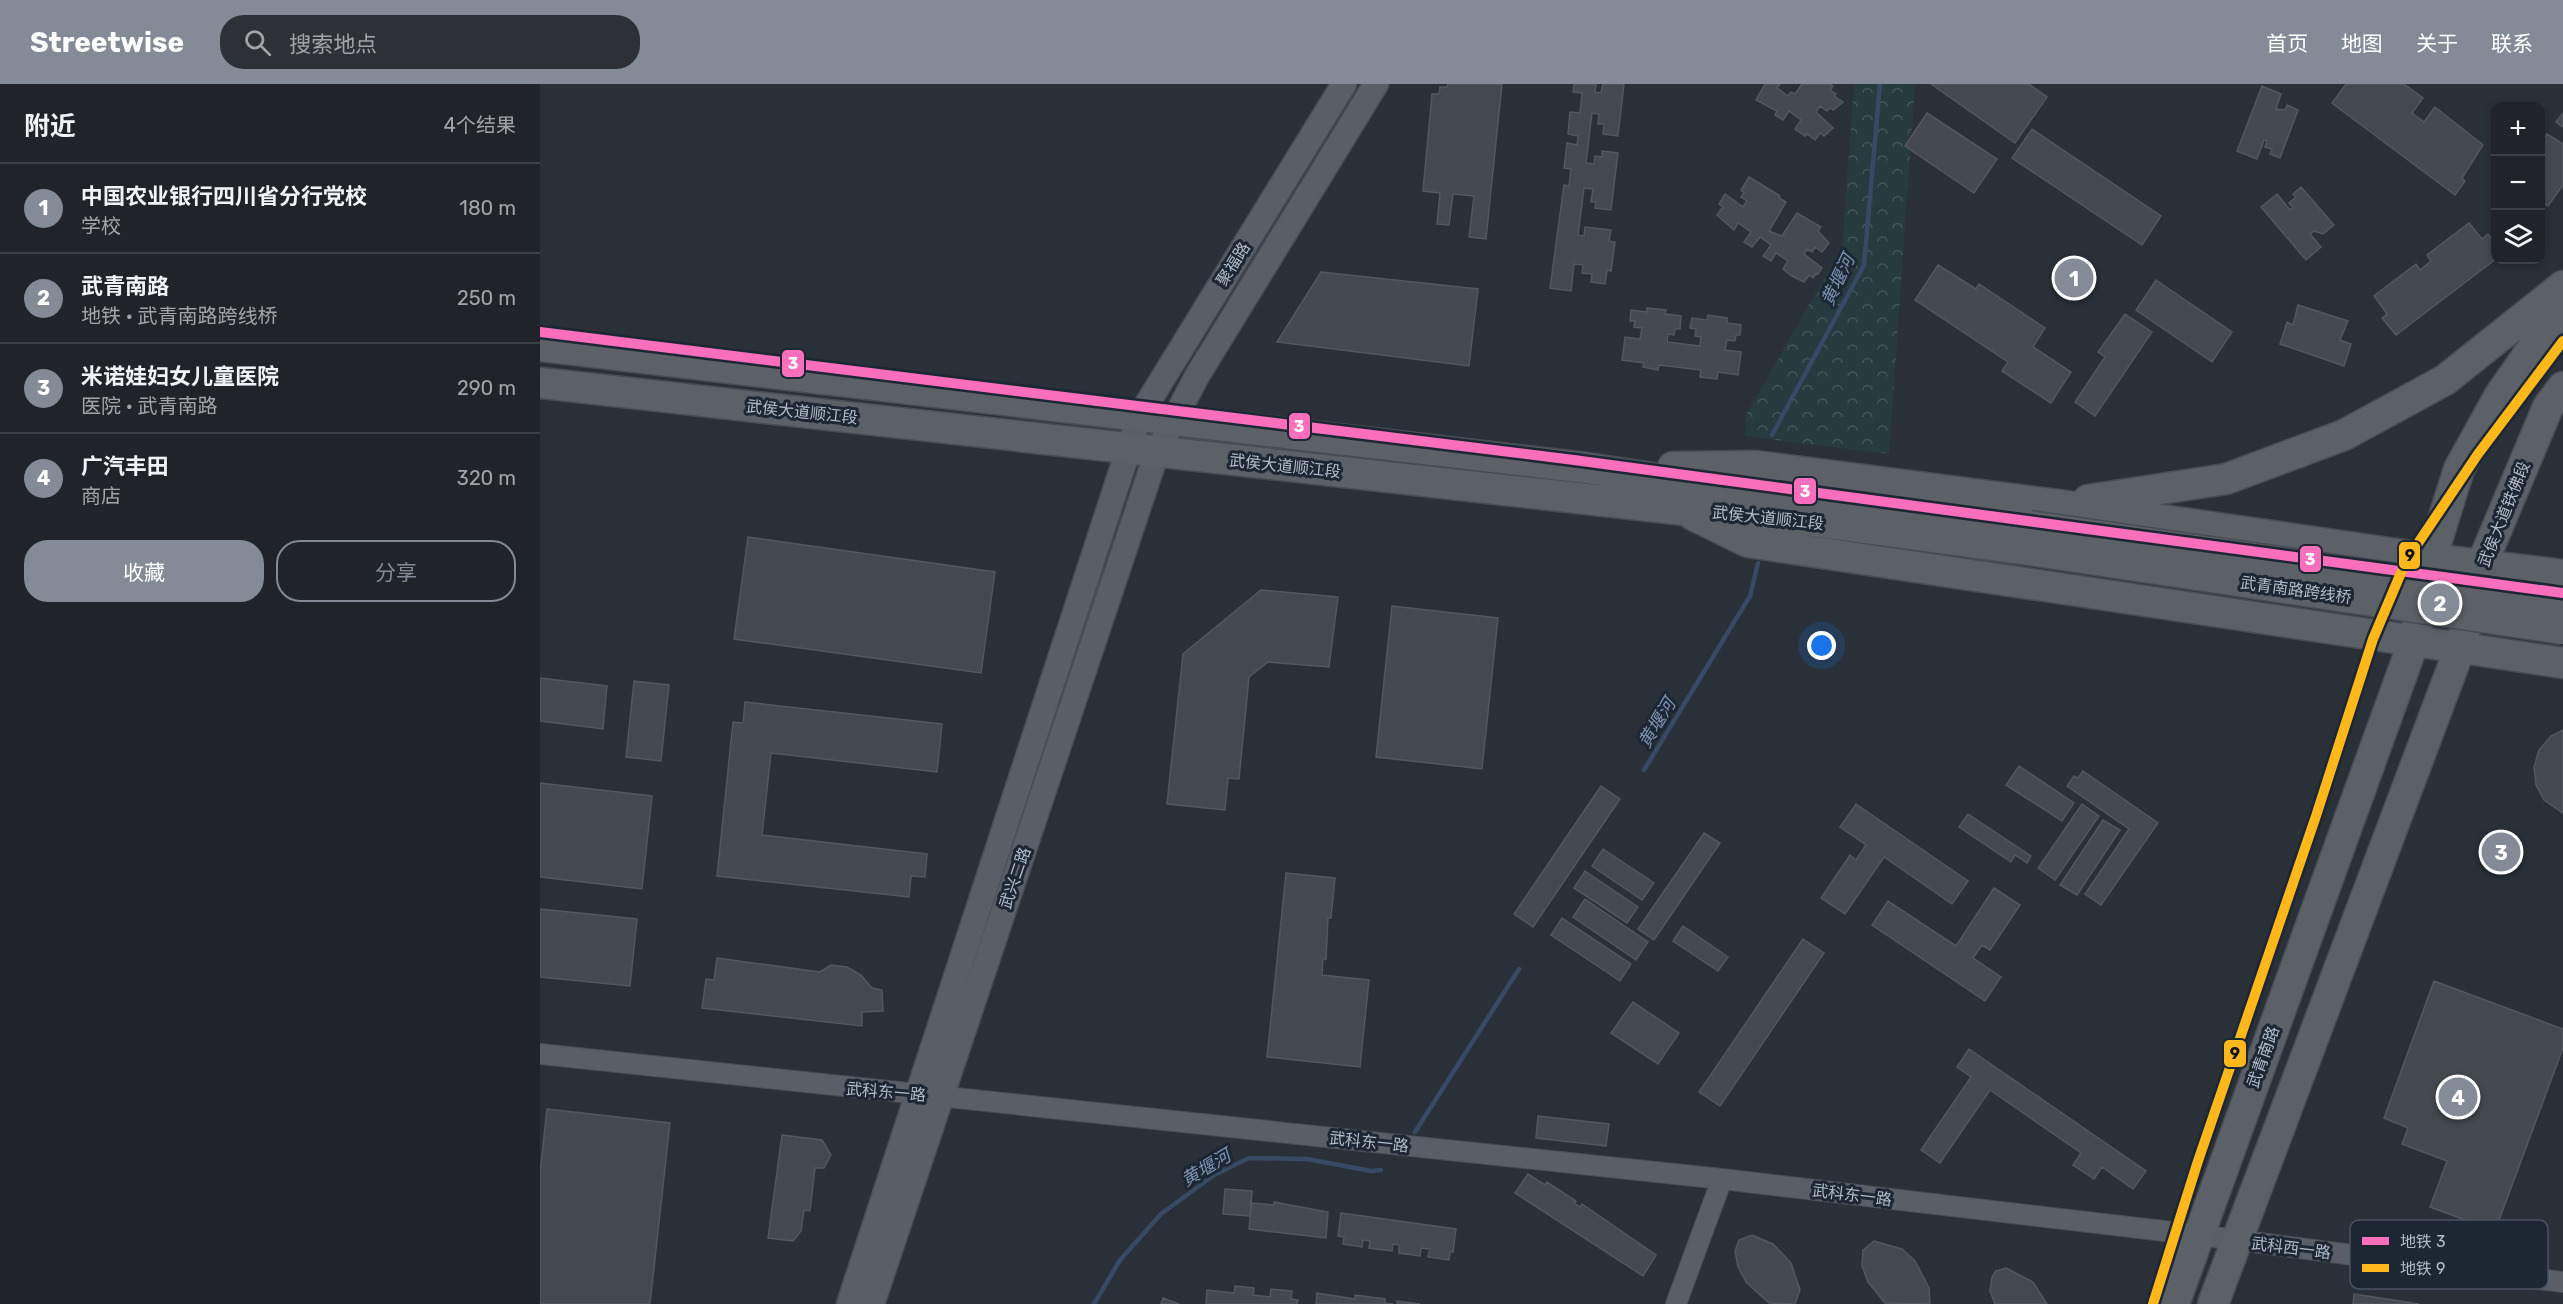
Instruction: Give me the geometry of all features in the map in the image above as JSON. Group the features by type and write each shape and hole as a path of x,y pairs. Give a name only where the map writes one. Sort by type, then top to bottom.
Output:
{"main road":[{"path":"2059,505 2226,479 2344,435 2445,380 2563,286"},
{"path":"2414,641 2431,559 2459,469 2500,395 2563,305"},
{"name":"武侯大道顺江段","path":"540,346 1172,422 1586,468 2030,538"},
{"name":"武侯大道顺江段","path":"540,383 1685,510 1753,513 2030,538"},
{"name":"武侯大道铁佛段","path":"2460,648 2482,564 2548,407 2563,387"},
{"path":"950,395 950,428"},
{"path":"1586,468 1756,466 2059,505 2431,559 2563,575"},
{"path":"1685,510 1748,542 2563,663"},
{"name":"武青南路跨线桥","path":"2030,538 2563,603"},
{"name":"武青南路跨线桥","path":"2030,538 2563,629"},
{"name":"武青南路","path":"2174,1304 2414,641"},
{"path":"2213,1304 2460,648"}],"street":[{"name":"聚福路","path":"930,1096 1127,447 1139,417 1344,84"},
{"name":"武兴二路","path":"872,1304 930,1096 1157,452 1172,422 1376,84"},
{"name":"武科东一路","path":"540,1054 1722,1179 2198,1235"},
{"path":"849,1304 930,1096"},
{"path":"1676,1304 1722,1179"},
{"name":"武科西一路","path":"2198,1235 2350,1255"},
{"name":"武科西一路","path":"2548,1280 2563,1282"}],"green space":[{"path":"1854,84 1915,84 1889,454 1745,436 1746,415 1842,247"}],"building":[{"path":"1448,84 1502,84 1486,239 1469,237 1474,196 1453,194 1449,225 1437,224 1440,193 1423,191 1432,94 1439,94 1440,87 1447,87"},
{"path":"1574,84 1596,84 1595,92 1601,93 1603,84 1624,84 1618,136 1603,134 1604,124 1598,124 1599,114 1592,113 1586,163 1594,164 1595,156 1602,157 1602,151 1618,153 1611,210 1595,208 1596,202 1591,202 1593,189 1584,188 1578,235 1584,236 1585,227 1611,230 1609,241 1615,242 1611,271 1607,270 1605,284 1591,282 1592,274 1582,273 1583,265 1574,264 1571,291 1550,288 1564,185 1569,186 1571,169 1564,168 1567,143 1577,145 1578,136 1568,134 1570,112 1580,113 1582,93 1573,92"},
{"path":"1765,84 1780,84 1777,88 1788,96 1791,92 1795,94 1802,84 1833,86 1830,90 1843,102 1833,110 1830,108 1827,111 1820,106 1816,112 1833,128 1824,136 1820,133 1815,140 1807,134 1805,136 1795,129 1801,120 1789,111 1783,120 1775,115 1777,111 1756,100"},
{"path":"1931,84 2029,84 2047,97 2015,143"},
{"path":"2346,84 2404,84 2423,98 2412,113 2424,122 2435,107 2483,145 2462,178 2465,181 2455,195 2332,103"},
{"path":"2262,86 2281,94 2276,109 2285,110 2287,105 2298,110 2280,158 2270,154 2272,149 2265,147 2267,141 2264,140 2257,159 2237,151"},
{"path":"1927,113 1997,159 1974,193 1905,146"},
{"path":"2563,113 2563,127 2556,122"},
{"path":"2032,129 2161,216 2142,245 2012,158"},
{"path":"2547,134 2563,144 2563,185 2548,206 2545,204 2545,137"},
{"path":"1749,177 1786,202 1769,231 1782,236 1797,213 1821,227 1818,231 1829,243 1822,252 1815,247 1812,252 1807,249 1804,254 1822,268 1813,278 1809,275 1804,282 1792,276 1783,269 1788,261 1776,253 1771,261 1763,256 1771,245 1760,237 1752,247 1744,242 1751,232 1738,223 1734,230 1717,215 1723,207 1719,204 1725,194 1743,207 1747,201 1741,197 1744,193 1741,190"},
{"path":"2301,187 2334,225 2323,234 2314,231 2310,234 2321,247 2306,260 2261,207 2277,194 2290,210 2293,207 2289,203 2296,197 2293,194"},
{"path":"2469,223 2482,239 2488,234 2491,238 2491,263 2396,335 2382,318 2387,314 2374,296 2416,264 2420,270 2431,261 2427,255"},
{"path":"1938,265 1976,289 1979,284 2045,328 2033,347 2071,372 2051,403 2002,371 2008,362 1915,300"},
{"path":"1321,272 1478,289 1469,366 1277,342"},
{"path":"2156,280 2232,332 2212,362 2136,310"},
{"path":"2298,305 2348,321 2340,340 2351,344 2344,366 2280,344 2287,322 2293,325"},
{"path":"1647,308 1666,310 1665,314 1681,316 1680,329 1675,329 1674,335 1668,334 1667,342 1700,346 1701,337 1695,336 1696,329 1690,328 1692,318 1707,320 1708,315 1727,318 1727,323 1741,325 1740,335 1736,335 1735,341 1727,340 1725,350 1741,352 1738,375 1718,372 1717,379 1700,377 1701,370 1659,365 1658,370 1643,367 1644,363 1622,360 1625,337 1640,339 1642,328 1634,327 1635,321 1630,321 1631,310 1647,312"},
{"path":"2125,314 2152,332 2095,416 2075,402 2105,357 2098,352"},
{"path":"748,537 995,572 981,673 734,639"},
{"path":"1261,590 1338,597 1329,667 1268,662 1249,677 1239,779 1228,778 1225,810 1167,804 1183,654"},
{"path":"1392,606 1498,618 1482,769 1376,757"},
{"path":"540,678 607,686 603,729 540,721"},
{"path":"634,681 669,685 661,761 626,757"},
{"path":"745,702 942,724 937,772 771,753 762,835 927,854 925,877 911,876 909,897 717,876 733,722 743,723"},
{"path":"2563,730 2563,813 2544,800 2536,785 2534,767 2539,750 2551,736"},
{"path":"2019,766 2074,803 2062,821 2006,785"},
{"path":"2083,771 2158,823 2101,905 2085,894 2129,829 2067,786 2074,776 2078,778"},
{"path":"540,783 652,796 642,889 540,877"},
{"path":"1601,786 1620,799 1533,927 1514,914"},
{"path":"1856,804 1968,881 1952,904 1884,857 1845,914 1821,898 1850,855 1856,860 1866,845 1840,827"},
{"path":"2082,804 2099,816 2055,880 2038,868"},
{"path":"1968,814 2031,856 2027,863 2015,855 2011,862 1959,827"},
{"path":"2103,820 2120,830 2077,895 2060,885"},
{"path":"1704,833 1720,843 1654,940 1638,929"},
{"path":"1603,849 1654,883 1642,900 1592,866"},
{"path":"1585,871 1638,907 1627,923 1574,888"},
{"path":"1286,873 1335,878 1331,918 1328,918 1326,959 1323,959 1322,975 1369,980 1360,1067 1267,1057"},
{"path":"1994,888 2020,905 1990,950 1982,945 1973,958 2001,977 1985,1001 1872,925 1888,901 1956,946"},
{"path":"1585,899 1648,942 1636,960 1573,917"},
{"path":"540,909 637,919 630,986 540,977"},
{"path":"1562,918 1631,964 1620,981 1551,935"},
{"path":"1683,926 1728,957 1718,971 1673,941"},
{"path":"1803,939 1824,953 1720,1106 1699,1092"},
{"path":"717,958 820,972 831,965 847,967 861,975 872,988 882,990 883,1011 862,1012 862,1026 702,1008 706,979 714,980"},
{"path":"2434,981 2563,1029 2563,1048 2499,1220 2465,1220 2430,1207 2447,1161 2402,1144 2408,1128 2384,1118"},
{"path":"1633,1002 1679,1033 1658,1064 1611,1033"},
{"path":"1969,1049 2146,1171 2133,1189 2102,1167 2094,1179 2073,1165 2081,1153 1990,1090 1940,1163 1921,1150 1971,1077 1957,1067"},
{"path":"547,1109 670,1123 650,1304 540,1304 540,1173"},
{"path":"1538,1116 1609,1124 1606,1146 1536,1138"},
{"path":"782,1135 822,1140 831,1155 824,1168 815,1168 810,1211 804,1210 801,1231 793,1241 768,1238"},
{"path":"1528,1174 1545,1185 1547,1182 1576,1201 1574,1203 1580,1207 1582,1204 1656,1255 1643,1276 1515,1193"},
{"path":"1225,1189 1252,1191 1250,1216 1223,1214"},
{"path":"1274,1202 1328,1212 1326,1238 1249,1229 1252,1203 1274,1205"},
{"path":"1341,1213 1456,1229 1453,1252 1450,1252 1449,1260 1428,1257 1430,1249 1421,1248 1420,1256 1399,1253 1399,1245 1393,1244 1392,1251 1369,1248 1370,1241 1363,1240 1362,1247 1343,1244 1344,1237 1338,1236"},
{"path":"1752,1235 1773,1244 1791,1263 1800,1290 1795,1304 1769,1303 1746,1282 1738,1267 1735,1251 1739,1240"},
{"path":"1874,1241 1902,1249 1915,1261 1929,1288 1930,1304 1885,1303 1868,1282 1862,1266 1863,1250"},
{"path":"2006,1268 2033,1282 2047,1304 1995,1304 1990,1291 1992,1277 1996,1271"},
{"path":"1235,1286 1254,1288 1253,1295 1270,1297 1271,1289 1292,1291 1291,1299 1298,1300 1297,1304 1206,1304 1207,1290 1234,1293"},
{"path":"1317,1293 1355,1299 1355,1295 1385,1299 1385,1303 1393,1304 1316,1304"},
{"path":"2354,1294 2419,1304 2353,1304"},
{"path":"1163,1298 1179,1304 1161,1304"},
{"path":"1397,1301 1420,1304 1397,1304"}],"waterway":[{"name":"黄堰河","path":"1772,435 1864,265 1880,84"},
{"name":"黄堰河","path":"1644,770 1750,596 1758,563"},
{"name":"黄堰河","path":"1415,1132 1519,969"},
{"name":"黄堰河","path":"1094,1304 1120,1260 1161,1214 1214,1175 1249,1158 1307,1159 1371,1171 1381,1170"}],"metro line":[{"name":"3","path":"540,332 1574,460 2563,593"},
{"name":"9","path":"2153,1304 2197,1164 2316,816 2373,639 2406,561 2478,454 2563,341"}],"place":[{"name":"中国农业银行四川省分行党校","path":"2074,278"},
{"name":"武青南路","path":"2440,603"},
{"name":"米诺娃妇女儿童医院","path":"2501,852"},
{"name":"广汽丰田","path":"2458,1097"}]}
